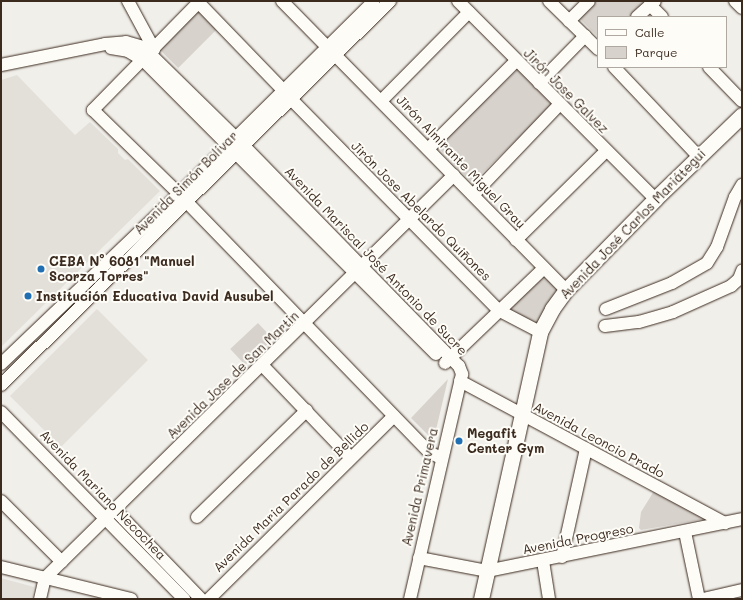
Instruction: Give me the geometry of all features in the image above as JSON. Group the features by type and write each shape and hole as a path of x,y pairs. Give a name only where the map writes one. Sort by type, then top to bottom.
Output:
{"main road":[{"name":"Avenida José Carlos Mariátegui","path":"481,599 540,332 566,290 654,199 742,115"}],"street":[{"name":"Jirón Almirante Miguel Grau","path":"282,1 332,50 566,290"},
{"name":"Avenida Simón Bolívar","path":"332,50 374,1"},
{"name":"Avenida Simón Bolívar","path":"1,385 64,323 237,145 283,91 390,1"},
{"name":"Jirón Jose Galvez","path":"458,1 654,199"},
{"path":"549,1 597,48"},
{"path":"569,21 589,1"},
{"path":"735,1 742,8"},
{"path":"127,2 149,54"},
{"path":"200,2 93,110 183,199 429,452 441,458"},
{"name":"Jirón Jose Abelardo Quiñones","path":"200,2 283,91 498,310 540,332"},
{"path":"638,16 652,3 661,16"},
{"path":"381,101 469,12"},
{"path":"539,83 585,36"},
{"name":"Avenida Mariscal José Antonio de Sucre","path":"1,65 91,47 149,54 448,360 460,381"},
{"path":"428,149 516,61"},
{"path":"615,68 698,157"},
{"path":"711,68 742,101"},
{"path":"473,195 560,104"},
{"path":"516,240 606,151"},
{"name":"Avenida Jose de San Martin","path":"45,578 305,325 358,268 454,175"},
{"path":"606,310 672,283 707,263 717,247 735,197 742,185"},
{"name":"Avenida Simón Bolívar","path":"1,364 54,314 183,199"},
{"path":"448,360 498,310 544,268"},
{"path":"605,326 639,322 673,312 731,286 741,277"},
{"path":"54,314 64,323"},
{"path":"263,366 307,410 351,458"},
{"name":"Avenida Leoncio Prado","path":"460,381 725,523"},
{"name":"Avenida Primavera","path":"410,599 441,458 460,381"},
{"path":"197,517 307,410"},
{"name":"Avenida Mariano Necochea","path":"1,412 201,599"},
{"name":"Avenida Maria Parado de Bellido","path":"209,599 394,416"},
{"path":"562,557 586,449"},
{"path":"1,501 62,562"},
{"name":"Avenida Mariano Necochea","path":"111,514 184,599"},
{"name":"Avenida Progreso","path":"419,558 487,571 543,561 742,519"},
{"path":"685,532 699,599"},
{"path":"543,561 549,599"},
{"path":"1,567 131,599"},
{"path":"40,599 45,578"},
{"path":"703,599 742,590"}],"shaded area":[{"name":"CEBA N° 6081 \"Manuel Scorza Torres\"","path":"17,75 75,135 90,122 118,149 118,153 125,160 128,159 160,191 1,347 1,80"},
{"path":"97,309 148,360 61,447 10,396"},
{"path":"1,578 34,587 32,599 1,599"}],"green space":[{"path":"594,1 649,1 634,16 597,16 597,36 578,17"},
{"path":"198,10 217,29 178,68 159,49"},
{"path":"518,69 553,105 472,183 437,147"},
{"path":"542,276 558,288 537,326 509,310"},
{"path":"258,323 273,339 245,365 230,349"},
{"path":"448,379 435,434 430,437 411,418"},
{"path":"654,491 705,519 641,530 639,528 641,512"}],"place":[{"name":"CEBA N° 6081 \"Manuel Scorza Torres\"","path":"41,269"},
{"name":"Institución Educativa David Ausubel","path":"28,296"},
{"name":"Megafit Center Gym","path":"459,441"}]}
